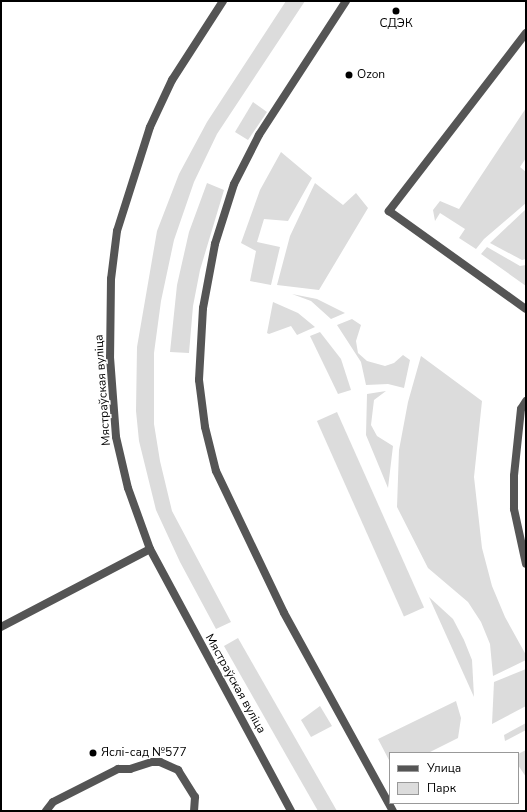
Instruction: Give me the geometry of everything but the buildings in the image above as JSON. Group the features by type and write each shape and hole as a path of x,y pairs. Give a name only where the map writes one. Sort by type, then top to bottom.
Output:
{"street":[{"name":"Мястраўская вуліца","path":"223,1 172,80 150,127 117,231 111,279 110,357 116,438 128,488 150,549 291,811"},
{"path":"346,1 259,135 234,184 216,244 203,308 200,380 205,427 216,471 284,613 389,802"},
{"path":"526,33 388,211 526,308"},
{"path":"526,401 521,409 514,476 514,509 526,564"},
{"path":"1,626 150,549"},
{"path":"46,811 53,802 118,769 130,769 151,762 160,762 178,770 195,797 194,811"}],"green space":[{"path":"286,1 305,1 217,134 194,182 174,240 161,301 154,353 154,424 160,461 172,511 231,622 216,629 180,562 156,510 139,441 136,411 137,347 157,231 179,174 207,122"},
{"path":"253,102 267,112 248,140 235,132"},
{"path":"526,108 526,158 520,167 526,172 526,203 484,239 476,249 459,238 465,229 440,213 435,221 433,210 440,201 459,209"},
{"path":"281,152 312,178 288,221 264,219 257,242 280,247 271,285 250,281 256,251 241,243 260,190"},
{"path":"207,183 224,190 200,270 193,306 189,353 170,352 177,285 189,232"},
{"path":"315,183 343,205 356,193 368,208 319,290 277,285 290,236"},
{"path":"526,209 526,259 522,260 490,243"},
{"path":"487,247 520,266 526,265 526,286 481,254"},
{"path":"292,294 317,299 345,313 331,319 311,301"},
{"path":"273,302 298,313 315,327 297,335 291,326 269,334 267,333"},
{"path":"352,319 361,325 356,341 358,353 367,361 385,366 394,363 403,355 410,360 404,388 388,384 366,385 361,362 337,325"},
{"path":"320,332 341,359 351,390 338,394 310,336"},
{"path":"421,356 482,401 474,477 482,548 492,586 505,617 526,655 526,660 493,676 490,644 481,622 468,602 428,568 397,507 399,450 408,402"},
{"path":"386,391 374,400 371,425 377,436 393,446 388,488 366,435 367,394"},
{"path":"337,412 424,607 404,616 317,421"},
{"path":"429,597 453,619 464,640 472,660 474,697"},
{"path":"238,638 337,811 318,811 224,646"},
{"path":"526,669 526,706 492,724 494,682"},
{"path":"456,701 461,718 458,738 430,752 389,752 389,760 378,739"},
{"path":"320,706 332,726 311,737 301,720"},
{"path":"526,723 526,730 505,741 504,735"},
{"path":"526,750 526,777 519,766 519,754"}],"place":[{"name":"СДЭК","path":"396,11"},
{"name":"Ozon","path":"349,75"},
{"name":"Яслі-сад №577","path":"93,753"}]}
